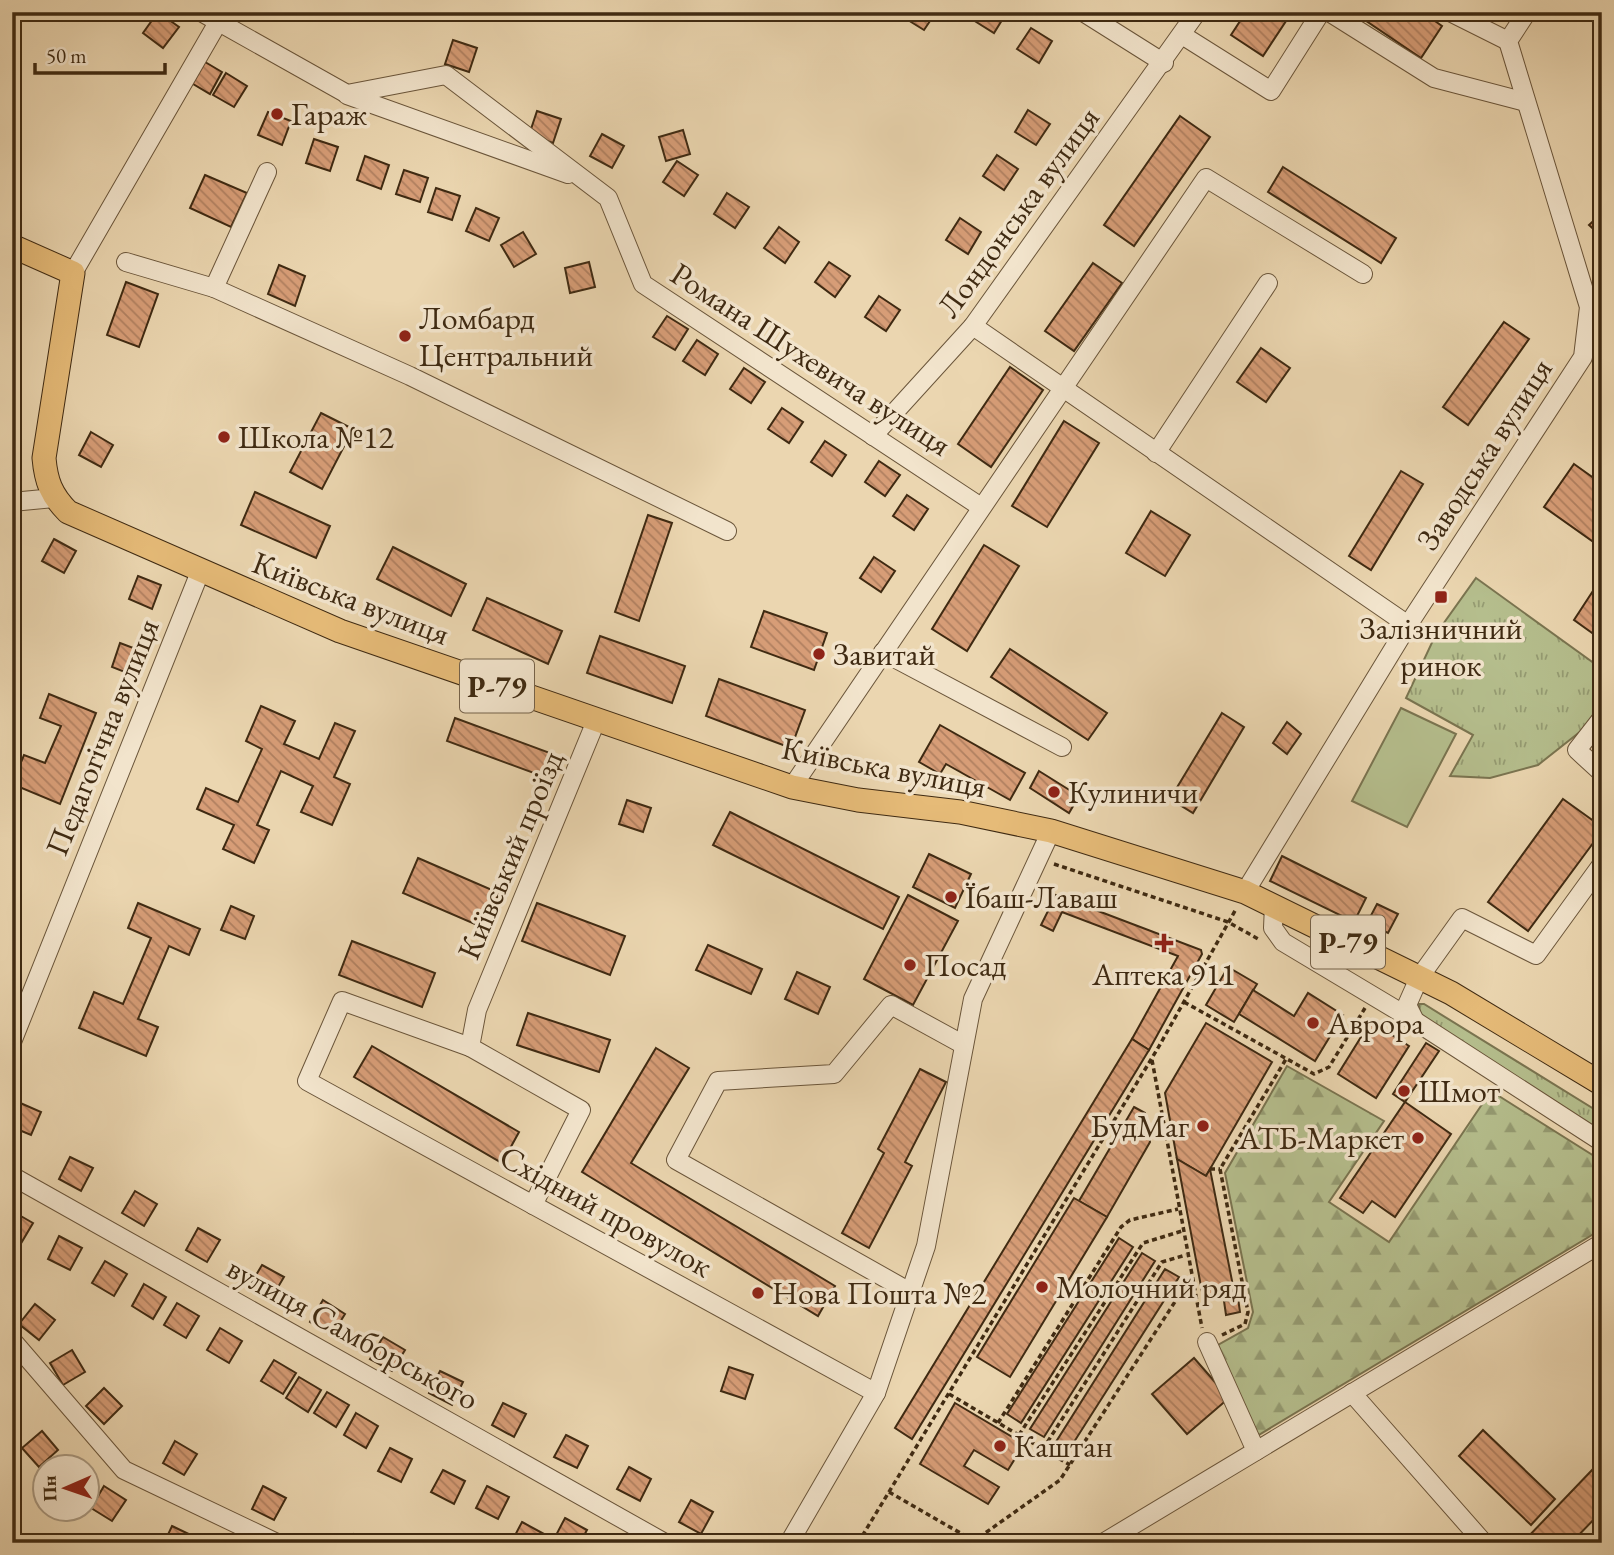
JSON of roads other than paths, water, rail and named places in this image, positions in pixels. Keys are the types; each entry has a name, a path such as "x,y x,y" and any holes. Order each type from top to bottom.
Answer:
{"main road":[{"path":"12,246 73,273 44,458 46,480 54,498"},
{"name":"Київська вулиця","path":"54,498 68,512 340,631 792,787 858,800 960,812 1051,831 1245,892"},
{"name":"Р-79","path":"1245,892 1451,993 1602,1084"}],"street":[{"path":"201,12 221,17 347,94 584,180"},
{"path":"1083,12 1164,63"},
{"name":"Лондонська вулиця","path":"873,436 973,326 1164,63 1197,12"},
{"path":"1182,35 1271,91 1321,12"},
{"path":"1329,12 1434,78 1527,102"},
{"path":"1450,12 1508,41 1527,12"},
{"path":"73,273 221,17"},
{"name":"Заводська вулиця","path":"1245,892 1408,625 1583,357 1595,311 1508,41"},
{"name":"Романа Шухевича вулиця","path":"347,94 446,75 608,198 643,284 981,507"},
{"path":"214,288 267,172"},
{"path":"792,787 1206,178 1363,274"},
{"path":"126,262 214,288 410,376 727,531"},
{"path":"1156,453 1268,283"},
{"path":"973,326 1408,625"},
{"path":"12,502 54,498"},
{"name":"Педагогічна вулиця","path":"12,1042 200,572"},
{"path":"883,652 1062,747"},
{"path":"1602,718 1577,750 1602,772"},
{"name":"Київський проїзд","path":"470,1047 477,1010 596,721"},
{"path":"789,1543 876,1393 926,1246 973,999 1051,831"},
{"path":"1415,1021 1407,1005 1419,978 1462,918 1536,955 1602,864"},
{"path":"1273,905 1273,928 1283,942 1415,1021 1602,1142"},
{"name":"Східний провулок","path":"470,1047 342,1001 307,1081 876,1393"},
{"path":"910,1292 676,1160 718,1081 834,1074 891,1004 964,1045"},
{"path":"470,1047 581,1110 533,1205"},
{"name":"вулиця Самборського","path":"12,1176 665,1543"},
{"path":"1103,1543 1602,1243"},
{"path":"12,1340 124,1470 278,1543"},
{"path":"1207,1342 1256,1451"},
{"path":"1353,1393 1484,1543"}],"place":[{"name":"Гараж","path":"277,114"},
{"name":"Ломбард Центральний","path":"405,336"},
{"name":"Школа №12","path":"224,437"},
{"name":"Залізничний ринок","path":"1441,597"},
{"name":"Завитай","path":"819,654"},
{"name":"Кулиничи","path":"1054,792"},
{"name":"Їбаш-Лаваш","path":"951,897"},
{"name":"Аптека 911","path":"1164,943"},
{"name":"Посад","path":"910,965"},
{"name":"Аврора","path":"1313,1023"},
{"name":"Шмот","path":"1404,1091"},
{"name":"БудМаг","path":"1203,1126"},
{"name":"АТБ-Маркет","path":"1418,1138"},
{"name":"Молочний ряд","path":"1042,1287"},
{"name":"Нова Пошта №2","path":"758,1293"},
{"name":"Каштан","path":"1000,1446"}]}
